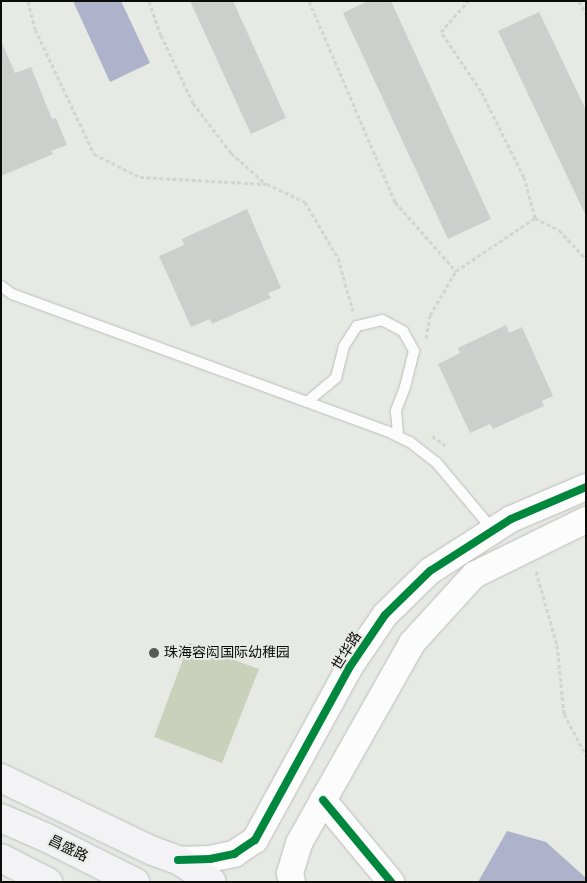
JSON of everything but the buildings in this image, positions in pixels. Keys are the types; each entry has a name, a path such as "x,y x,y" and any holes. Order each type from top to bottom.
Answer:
{"main road":[{"path":"1,778 153,851 178,860 212,882"},
{"name":"昌盛路","path":"1,818 46,837 135,882"},
{"path":"1,858 48,882"}],"street":[{"name":"世华路","path":"178,860 210,859 234,854 256,840 350,668 385,615 430,571 511,519 586,487"},
{"path":"292,882 290,873 299,843 412,643 474,575 586,520"},
{"path":"323,800 391,882"}],"lane":[{"path":"1,286 12,294 398,436 410,442 436,462 494,530"},
{"path":"307,402 336,378 344,346 357,326 382,320 403,331 414,351 405,387 396,411 398,436"}],"path":[{"path":"28,1 36,29 94,154 140,177 267,184"},
{"path":"149,1 161,35 193,103 231,153 267,184 305,202 338,258 357,326"},
{"path":"309,1 395,202 456,271"},
{"path":"468,1 442,32 481,91 524,177 535,218 559,230 586,258"},
{"path":"579,1 586,14"},
{"path":"425,344 430,315 456,271 535,218"},
{"path":"426,432 440,440 451,452"},
{"path":"530,546 557,645 564,714 586,755"}],"green space":[{"path":"189,643 259,669 222,763 154,737"}],"water":[{"path":"73,1 121,1 150,63 110,82"},
{"path":"507,831 546,842 586,878 586,882 478,882"}],"cycle path":[{"path":"178,860 210,859 234,854 255,840 349,668 385,615 430,571 511,519 586,487"},
{"path":"323,800 391,882"}],"place":[{"name":"珠海容闳国际幼稚园","path":"154,653"}]}
